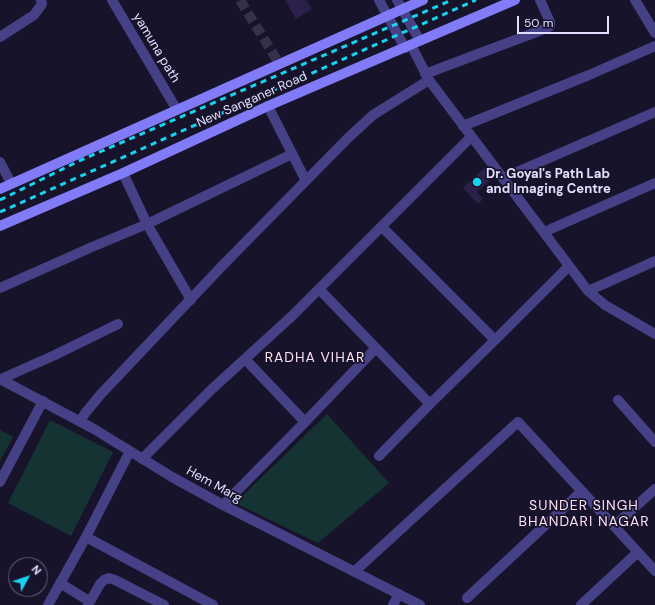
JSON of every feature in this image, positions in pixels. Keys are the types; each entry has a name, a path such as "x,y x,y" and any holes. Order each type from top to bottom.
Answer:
{"main road":[{"name":"New Sanganer Road","path":"0,189 280,65 388,15 400,4 422,0"},
{"name":"New Sanganer Road","path":"0,226 268,106 515,0"}],"street":[{"path":"0,38 34,15 42,4 41,0"},
{"name":"yamuna path","path":"112,0 177,110"},
{"path":"379,0 388,15 412,45"},
{"path":"80,421 101,394 222,266 373,115 427,77 550,26 550,22 540,0"},
{"path":"635,0 655,33"},
{"path":"400,4 412,45 427,77 588,291 605,305 655,334"},
{"path":"463,126 589,75 655,46"},
{"path":"268,106 306,181"},
{"path":"503,178 655,112"},
{"path":"142,459 212,389 319,289 471,137"},
{"path":"0,288 147,224 292,154"},
{"path":"0,162 11,183"},
{"path":"123,172 147,224 191,300"},
{"path":"544,232 655,183"},
{"path":"382,227 495,340"},
{"path":"588,291 655,261"},
{"path":"379,456 569,266"},
{"path":"319,289 430,404"},
{"path":"0,379 55,355 118,324"},
{"path":"223,505 376,348"},
{"path":"245,359 305,422"},
{"name":"Hem Marg","path":"0,379 80,421 142,459 223,505 420,605"},
{"path":"618,400 655,442"},
{"path":"0,482 43,401"},
{"path":"354,572 518,422 655,571"},
{"path":"48,605 86,537 130,451"},
{"path":"614,526 655,489"},
{"path":"467,598 581,492"},
{"path":"86,537 213,605"},
{"path":"582,605 637,552"},
{"path":"60,583 89,603 100,584 109,578 164,605"},
{"path":"393,605 399,594"}],"green space":[{"path":"327,414 389,483 318,543 235,503"},
{"path":"50,420 113,452 71,536 8,503"},
{"path":"0,430 13,437 0,461"}],"building":[{"path":"285,0 306,0 312,9 296,19"},
{"path":"484,168 493,177 477,192 483,199 478,204 463,188"}],"tunnel":[{"path":"240,0 280,65"}],"railway":[{"path":"0,200 81,160 452,0"},
{"path":"0,212 476,0"}],"place":[{"name":"Dr. Goyal's Path Lab and Imaging Centre","path":"477,182"}],"district":[{"name":"RADHA VIHAR","path":"315,358"},
{"name":"SUNDER SINGH BHANDARI NAGAR","path":"584,514"}]}
